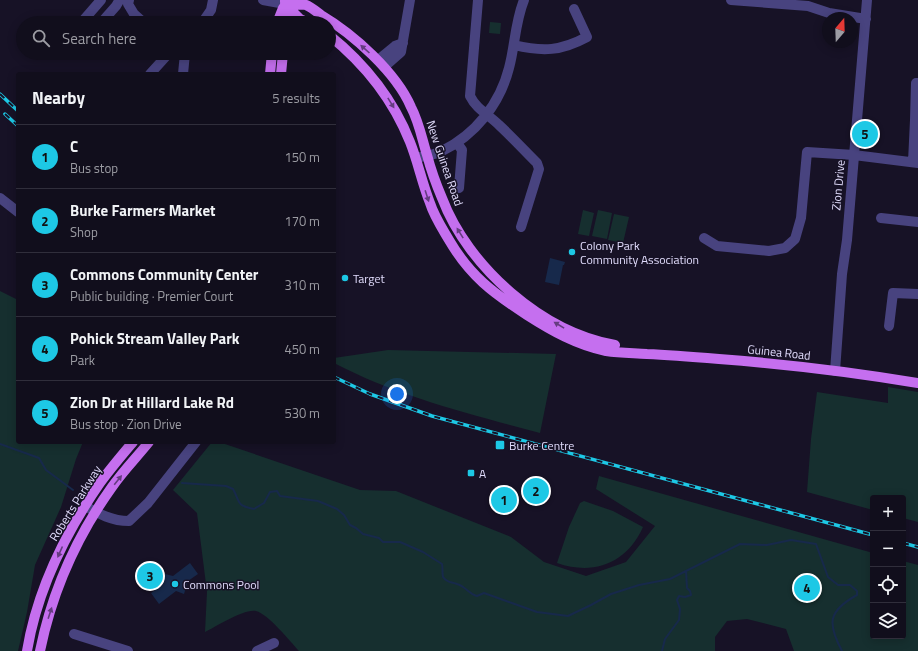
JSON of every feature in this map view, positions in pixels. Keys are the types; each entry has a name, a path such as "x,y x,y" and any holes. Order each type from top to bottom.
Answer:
{"main road":[{"path":"280,16 285,2"},
{"path":"285,2 286,16"},
{"path":"285,2 297,16"},
{"name":"New Guinea Road","path":"285,2 306,5 323,16"},
{"name":"New Guinea Road","path":"336,25 381,64 395,81 411,106 423,138 427,156 442,200 453,222 470,249 490,274 527,305 593,344"},
{"name":"New Guinea Road","path":"336,41 352,54 368,71 382,89 396,112 410,141 430,205 459,256 480,281 507,302 541,324 569,339 593,344 625,347 636,353"},
{"path":"270,72 271,60"},
{"path":"281,72 282,60"},
{"name":"Guinea Road","path":"636,353 718,358 835,371 918,383"},
{"name":"Roberts Parkway","path":"27,651 37,612 63,544 85,506 106,475 131,444"},
{"name":"Roberts Parkway","path":"40,651 49,616 70,559 96,512 113,486 147,444"}],"street":[{"path":"87,16 101,0"},
{"path":"206,16 213,0"},
{"name":"New Guinea Road","path":"263,0 285,2"},
{"path":"381,64 401,52 410,0"},
{"path":"478,0 470,96 480,111 487,115 537,163 539,169 521,226"},
{"path":"416,158 441,152 469,134 487,115 505,82 514,45 516,27 524,0"},
{"path":"731,0 774,2 808,6 829,13 866,19"},
{"name":"Zion Drive","path":"835,371 842,274 847,240 867,0"},
{"path":"107,16 123,1 136,16"},
{"path":"514,45 532,49 547,49 574,44 588,37 574,9"},
{"path":"152,72 163,60"},
{"path":"183,60 183,72"},
{"path":"704,238 717,246 769,251 785,248 795,239 801,218 807,152 854,155 916,162 916,83 918,83"},
{"path":"457,142 462,150 460,188"},
{"path":"0,198 16,210"},
{"path":"881,218 918,222"},
{"path":"889,326 892,293 918,294"},
{"path":"85,506 118,521 129,521 148,503 194,444"},
{"path":"74,634 128,651"},
{"path":"257,651 274,643"}],"green space":[{"path":"490,22 501,23 500,34 489,33"},
{"path":"583,210 594,213 589,236 578,234"},
{"path":"598,210 612,213 607,239 592,236"},
{"path":"614,214 629,217 623,243 608,240"},
{"path":"0,291 16,299 16,444 82,444 61,507 35,565 27,612 18,651 0,651"},
{"path":"388,350 556,354 540,433 435,404 384,386 336,364 336,358"},
{"path":"888,387 918,392 918,522 906,519 906,495 870,495 870,509 807,492 811,439 817,392 888,403"},
{"path":"210,444 225,444 360,490 396,491 511,537 544,562 586,576 626,562 655,526 596,489 599,476 870,552 870,639 906,639 906,562 918,565 918,651 794,651 786,629 747,619 727,621 715,637 715,651 299,651 273,622 256,611 245,612 205,632 207,592 197,513 173,490"},
{"path":"584,501 613,511 643,527 628,550 619,558 608,563 596,567 584,568 571,567 557,563 569,527 580,503"}],"water":[{"path":"550,258 565,262 559,285 545,282"},
{"name":"Commons Pool","path":"190,563 198,574 188,581 184,594 176,591 159,604 151,593 161,586 165,574 173,576"}],"waterway":[{"path":"0,444 39,458 46,470 73,490"},
{"path":"182,483 226,486 233,489 238,501 242,505 254,509 264,503 270,492 277,491 280,496 318,501 337,509 344,515 350,525 363,534 379,538 383,542 400,542 423,552 442,564 443,577 446,580 460,585 474,595 477,596 484,593 537,612 568,616 611,594 639,585 670,579 740,544 767,545 791,540 816,544 828,577 838,585 850,585 857,591 857,595 840,607 833,618 834,633 842,651"},
{"path":"662,651 665,639 679,620 680,609 677,600 679,596 685,597 691,595 687,588 686,571"}],"railway":[{"path":"0,94 16,109"},
{"path":"5,114 16,124"},
{"path":"336,378 370,394 432,416 870,534"},
{"path":"906,544 918,547"}],"place":[{"name":"Zion Dr at Hillard Lake Rd","path":"865,134"},
{"name":"Colony Park Community Association","path":"572,252"},
{"name":"Target","path":"345,278"},
{"name":"Burke Centre","path":"500,445"},
{"name":"A","path":"471,473"},
{"name":"Burke Farmers Market","path":"536,491"},
{"name":"C","path":"504,500"},
{"name":"Commons Community Center","path":"150,576"},
{"name":"Commons Pool","path":"175,584"},
{"name":"Pohick Stream Valley Park","path":"807,588"}]}
